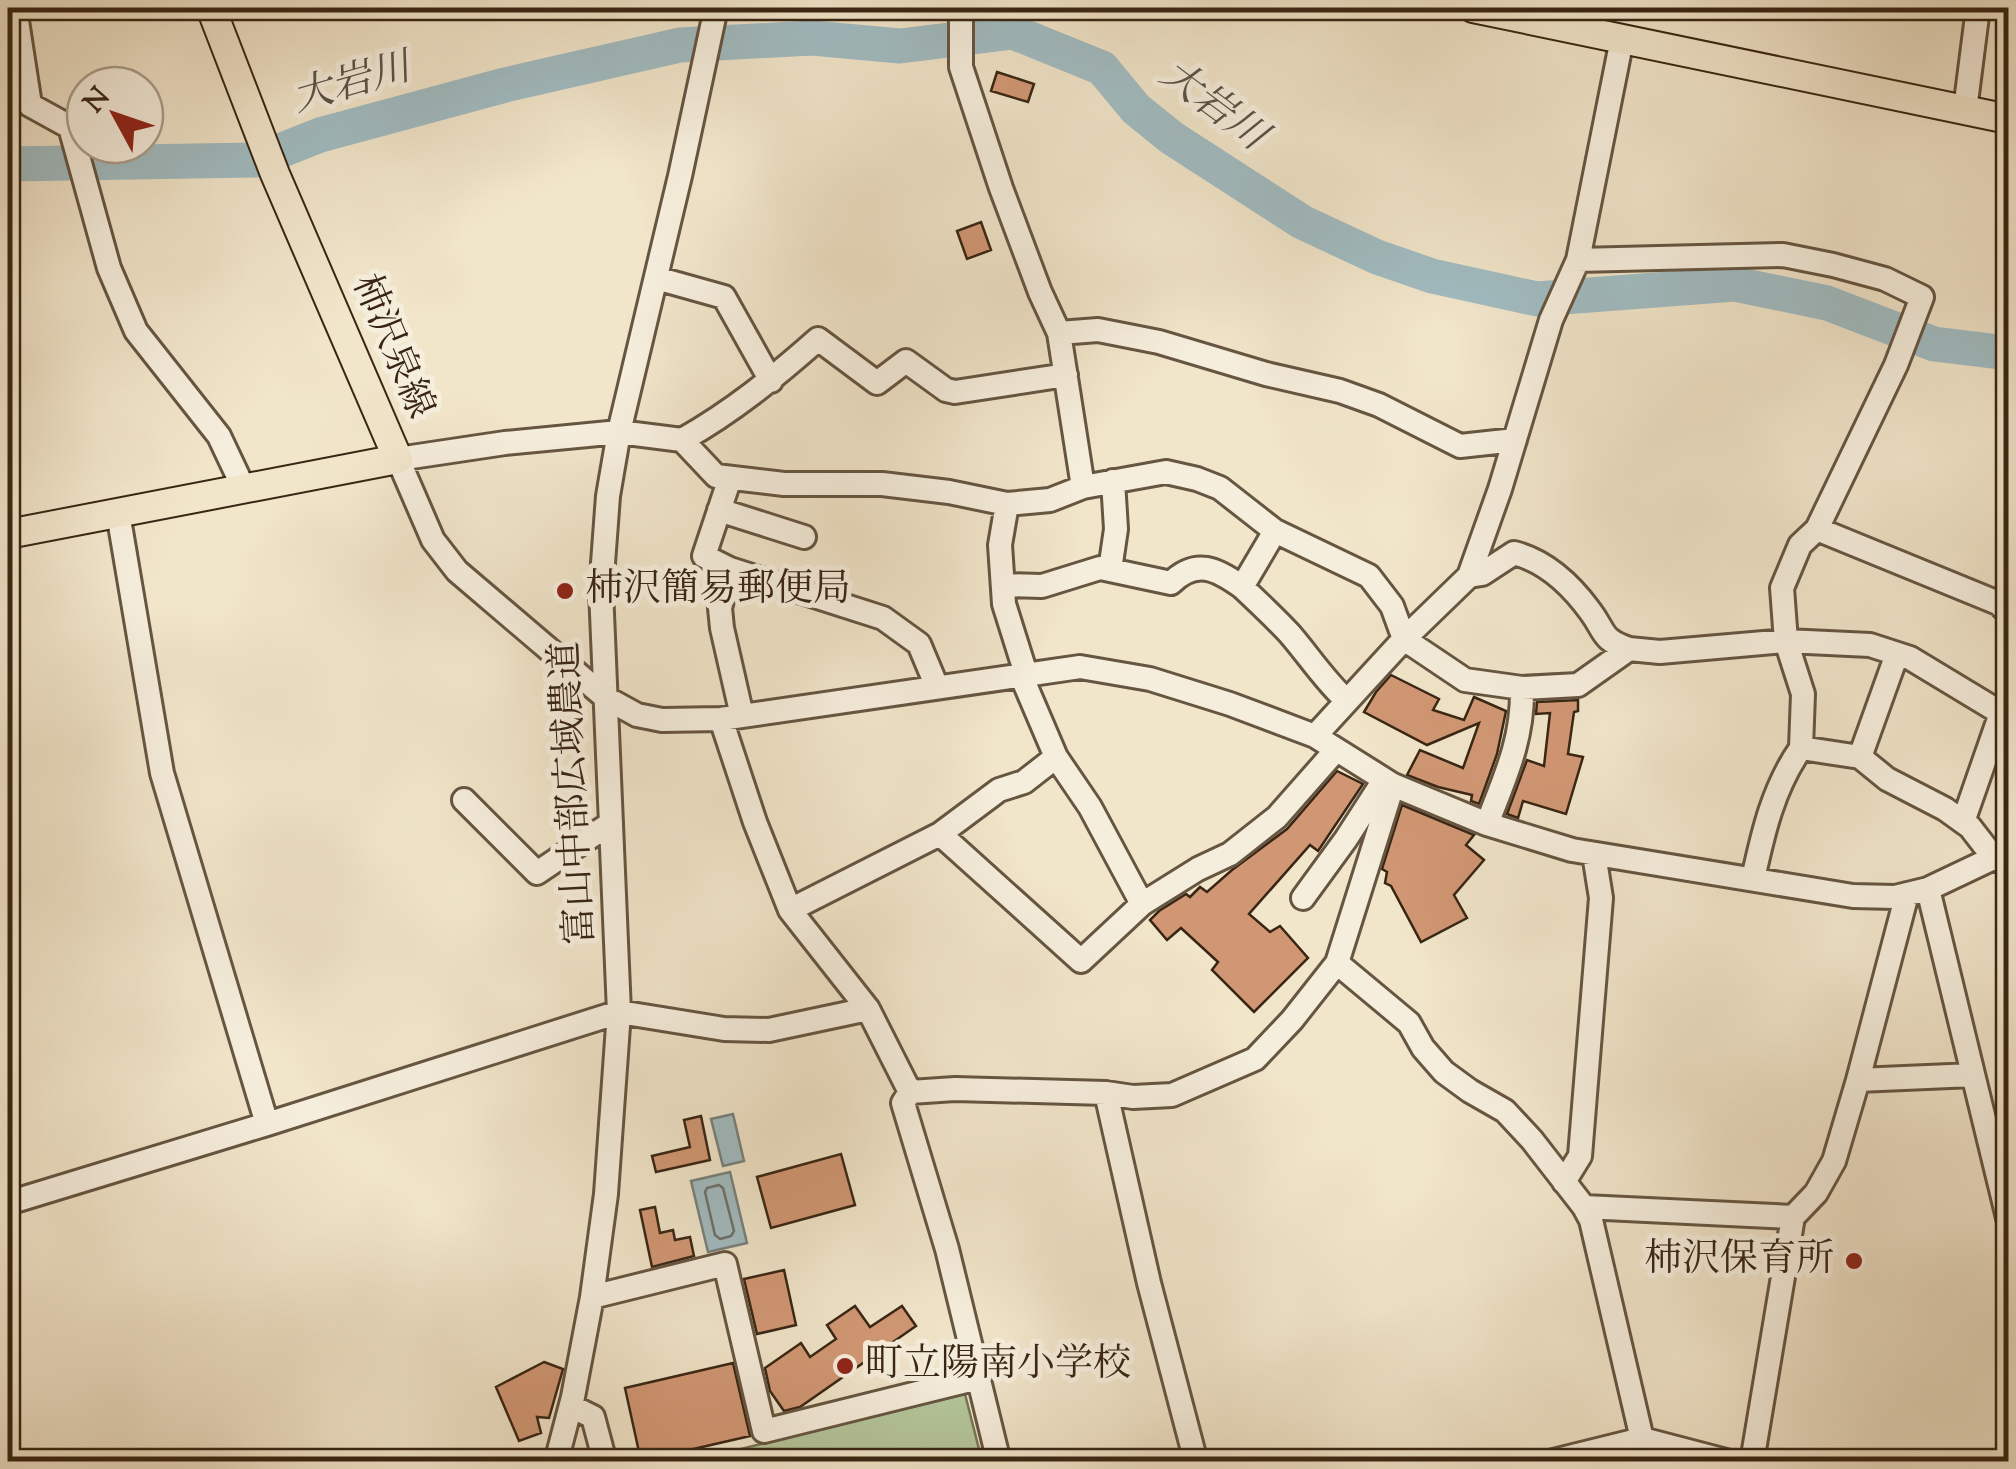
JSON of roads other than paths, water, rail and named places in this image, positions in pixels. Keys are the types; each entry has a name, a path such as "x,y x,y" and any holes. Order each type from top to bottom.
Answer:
{"main road":[{"name":"柿沢泉線","path":"8,534 398,459 275,174 211,8"},
{"path":"1473,8 2008,119"}],"street":[{"path":"15,8 30,106 70,127 109,268 136,331 218,436 244,489"},
{"name":"富山中部広域農道","path":"556,1462 592,1297 606,1194 619,1012 601,590 608,496 619,432 716,8"},
{"path":"961,8 961,67 1008,206 1059,333 1083,487"},
{"path":"1964,110 1978,8"},
{"path":"1315,736 1404,639 1469,576 1551,320 1578,260 1622,39"},
{"path":"1578,260 1782,255 1885,279 1922,296 1896,365 1818,529 1800,546 1782,588 1786,640 1803,694 1800,748 1786,770 1765,824 1753,879"},
{"path":"656,278 724,297 771,381"},
{"path":"1059,333 1098,330 1159,342 1340,391 1379,405 1460,446 1515,440"},
{"path":"1066,375 954,392 906,361 877,382 818,339 771,381 682,440 619,432 398,459 433,540 457,571 606,698 637,715 662,720 731,718 1080,667 1150,679 1230,704 1315,736 1389,783 1487,824 1572,850 1853,896 1895,897 1918,892 2004,858 1946,809 1887,779 1860,757 1800,748"},
{"path":"682,440 716,476 784,484 882,484 1007,504 1050,500 1083,487 1166,472 1220,488 1274,531 1369,576 1392,606 1404,639 1465,680 1522,688 1578,684 1629,648"},
{"path":"730,478 704,556 730,569 883,618 920,644 936,687"},
{"path":"1110,570 1116,529 1113,481"},
{"path":"1007,504 1000,544 1004,604 1024,674 1056,757 1090,807 1142,904"},
{"path":"719,510 804,537"},
{"path":"118,513 162,772 267,1124"},
{"path":"1818,529 2003,607 2008,580"},
{"path":"1242,586 1274,531"},
{"path":"1469,576 1482,574 1514,553 1525,556 1546,567 1578,596 1614,644 1629,648 1660,652 1786,640 1870,646 1910,658 2005,713 1963,822"},
{"path":"1003,584 1042,586 1100,568 1171,582 1182,572 1206,568 1242,586 1286,630 1326,682 1348,701"},
{"path":"730,569 720,608 731,718 755,822 790,910 868,1009 910,1092"},
{"path":"1860,757 1897,654"},
{"path":"1487,824 1516,748 1523,717 1522,688"},
{"path":"940,834 1081,962 1142,904 1230,854 1276,818 1336,750"},
{"path":"790,910 940,834 999,790 1024,782 1056,757"},
{"path":"1303,898 1389,783"},
{"path":"910,1092 955,1089 1133,1097 1172,1095 1255,1059 1337,963 1389,783"},
{"path":"464,800 537,873 611,823"},
{"path":"1564,1182 1580,1156 1601,898 1594,854"},
{"path":"1918,892 1974,1075 2008,1218"},
{"path":"1752,1462 1793,1216 1816,1193 1834,1161 1918,892"},
{"path":"1337,963 1409,1023 1423,1048 1444,1072 1505,1110 1584,1207 1592,1220 1642,1438"},
{"path":"8,1203 619,1012 724,1030 769,1030 868,1009"},
{"path":"1858,1080 1974,1075"},
{"path":"910,1092 903,1103 947,1249 999,1462"},
{"path":"1106,1093 1149,1284 1196,1462"},
{"path":"1584,1207 1793,1216"},
{"path":"592,1297 725,1264 764,1431 978,1378"},
{"path":"571,1406 593,1417 605,1462"},
{"path":"1549,1462 1642,1438 1698,1457 1730,1462"}],"water":[{"path":"733,1114 744,1161 723,1166 711,1119"},
{"path":"730,1172 747,1243 708,1252 691,1181"}],"waterway":[{"path":"1013,32 1036,8"},
{"name":"大岩川","path":"8,164 257,160 320,135 505,85 680,45 812,38 900,46 1013,32 1102,68 1136,109 1172,138 1302,222 1377,257 1432,276 1537,299 1735,284 1827,303 1934,344 2008,353"}],"place":[{"name":"柿沢簡易郵便局","path":"565,591"},
{"name":"柿沢保育所","path":"1854,1261"},
{"name":"町立陽南小学校","path":"845,1366"}]}
